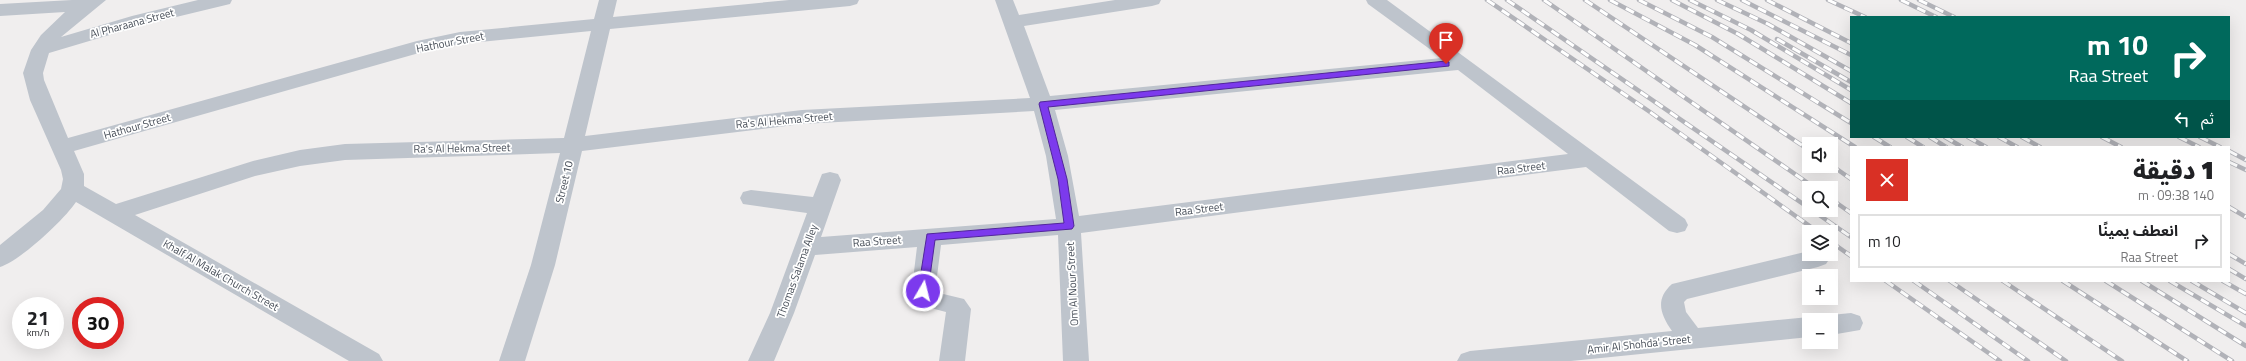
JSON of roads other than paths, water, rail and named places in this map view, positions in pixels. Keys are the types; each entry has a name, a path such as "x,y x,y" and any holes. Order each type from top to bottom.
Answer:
{"street":[{"name":"Al Pharaana Street","path":"40,49 139,20 224,0"},
{"name":"Street 10","path":"512,361 543,265 608,0"},
{"name":"Hathour Street","path":"61,147 416,47 460,38 502,32 850,0"},
{"name":"Om Al Nour Street","path":"1004,0 1043,104 1062,179 1069,226 1076,361"},
{"path":"1012,22 1152,0"},
{"path":"1375,0 1462,62 1677,225"},
{"path":"0,258 62,205 72,189 74,174 39,95 33,73 40,49 60,26 93,2"},
{"path":"0,10 93,2"},
{"name":"Ra's Al Hekma Street","path":"114,212 253,169 315,156 375,150 572,145 802,116 1043,104 1462,62"},
{"name":"Raa Street","path":"806,247 1069,226 1591,159"},
{"name":"Thomas Salama Alley","path":"761,361 782,313 830,180"},
{"name":"Khalf Al Malak Church Street","path":"72,189 370,361"},
{"path":"751,198 821,206"},
{"path":"930,237 923,296 927,300 950,303 959,309 952,361"},
{"path":"1692,339 1671,308 1670,301 1674,295 1680,291 1805,261"},
{"name":"Amir Al Shohda' Street","path":"1470,361 1802,328"}],"railway":[{"path":"1487,0 1650,112 1808,225"},
{"path":"1507,0 1802,203"},
{"path":"1544,0 1805,181"},
{"path":"1585,0 1802,145"},
{"path":"1610,0 1695,45 1853,146"},
{"path":"1639,0 1712,37 1850,122"},
{"path":"1672,0 1738,34 1850,102"},
{"path":"1690,0 1751,30 1850,89"},
{"path":"1717,0 1768,24 1850,70"},
{"path":"1742,0 1850,54"},
{"path":"1767,0 1850,42"},
{"path":"1828,0 1863,16"},
{"path":"1901,0 1934,16"},
{"path":"1919,0 1952,16"},
{"path":"1777,39 1850,81"},
{"path":"1876,138 1888,146"},
{"path":"1909,138 1921,146"},
{"path":"1932,138 1944,146"},
{"path":"1947,138 1960,146"},
{"path":"1970,138 1984,146"},
{"path":"2001,138 2015,146"},
{"path":"2024,138 2038,146"},
{"path":"2104,138 2119,146"},
{"path":"2181,138 2197,146"},
{"path":"2202,138 2218,146"},
{"path":"2230,152 2246,160"},
{"path":"2230,162 2246,170"},
{"path":"1838,170 1850,178"},
{"path":"1838,204 1850,212"},
{"path":"2230,208 2246,217"},
{"path":"1822,217 1850,236"},
{"path":"1838,247 1850,255"},
{"path":"2230,255 2246,264"},
{"path":"2230,270 2246,279"},
{"path":"1887,282 2000,361"},
{"path":"1915,282 2028,361"},
{"path":"1951,282 2066,361"},
{"path":"2004,282 2122,361"},
{"path":"2065,282 2187,361"},
{"path":"2108,282 2232,361"},
{"path":"2144,282 2246,346"},
{"path":"2172,282 2246,326"},
{"path":"2194,282 2246,313"},
{"path":"2225,282 2246,294"}]}
